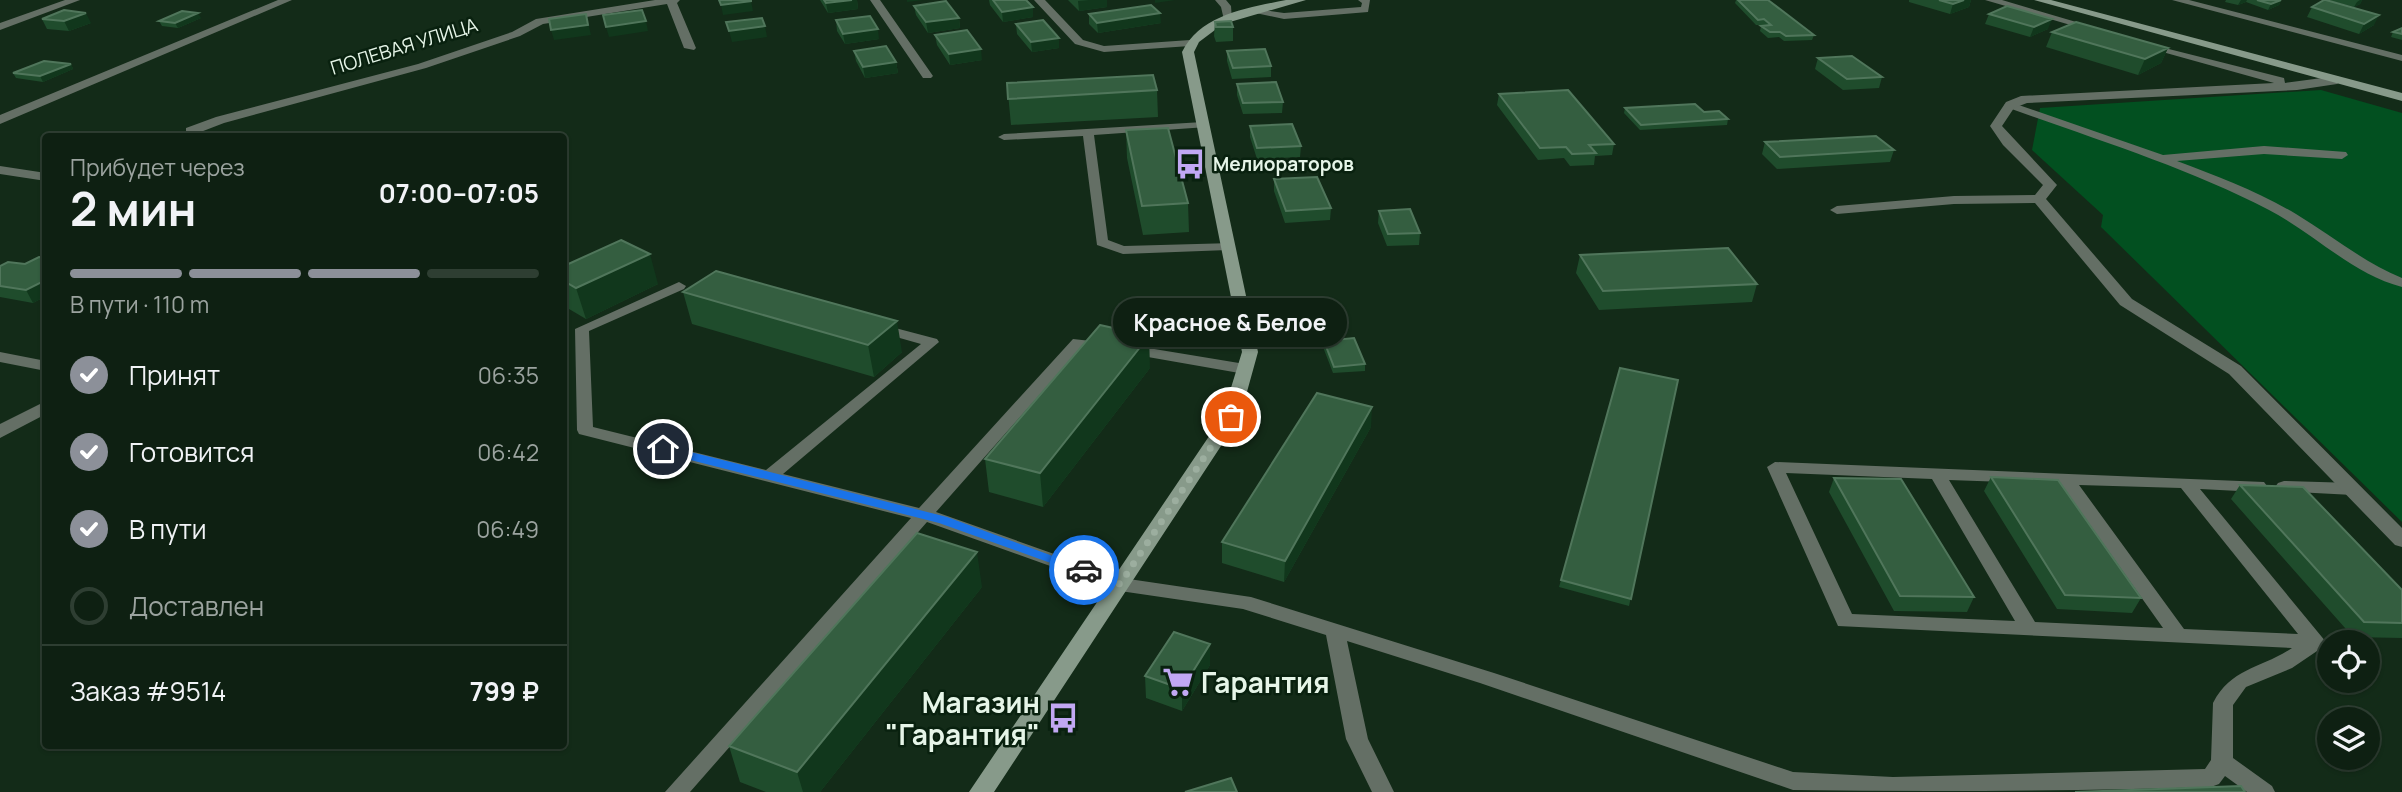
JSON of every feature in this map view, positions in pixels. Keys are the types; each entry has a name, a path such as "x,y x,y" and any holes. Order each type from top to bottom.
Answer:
{"street":[{"path":"0,27 75,0"},
{"path":"0,120 287,0"},
{"path":"673,0 690,48"},
{"name":"ПОЛЕВАЯ УЛИЦА","path":"191,133 220,120 422,66 516,34 540,21 673,0"},
{"path":"875,0 927,76"},
{"path":"1039,0 1079,43 1104,49 1190,43 1228,18 1301,0"},
{"path":"1220,0 1226,6 1228,18"},
{"path":"1990,0 2110,34"},
{"path":"2039,0 2402,97"},
{"path":"2177,0 2402,58"},
{"path":"2137,41 2297,86"},
{"path":"981,792 1231,417 1250,352 1188,52 1190,43"},
{"path":"2039,200 2050,185 2045,176 2039,167 2003,139 1996,126 2010,105 2038,99 2297,86 2337,80"},
{"path":"0,170 42,176"},
{"path":"1838,210 1954,200 2039,200 2126,302 2235,370 2402,540"},
{"path":"0,357 42,365"},
{"path":"0,432 42,408"}],"lane":[{"path":"1251,11 1284,16 1364,10 1367,2 1363,0"},
{"path":"2010,105 2203,173 2312,228 2374,273 2402,283"},
{"path":"1004,136 1203,125"},
{"path":"1088,131 1102,242 1123,250 1228,246"},
{"path":"2160,159 2264,150 2342,155"},
{"path":"679,286 582,329 585,430 925,515 1120,584 1244,602 1793,781 1893,786 2211,778 2222,762 2223,703 2239,682 2285,663 2316,642"},
{"path":"770,476 932,342 867,324"},
{"path":"676,792 1079,342 1245,369"},
{"path":"2316,642 1845,621 1775,467 2353,489"},
{"path":"1937,474 2030,630"},
{"path":"2066,479 2179,636"},
{"path":"2186,483 2316,642"},
{"path":"1335,631 1357,739 1383,792"},
{"path":"2222,762 2264,792"}],"green space":[{"path":"2321,90 2402,113 2402,522 2101,227 2103,215 2032,150 2040,108"}],"building":[{"path":"719,0 751,0 751,1 721,5"},
{"path":"824,0 852,0 826,3"},
{"path":"993,0 1026,0 1033,7 1002,12"},
{"path":"1738,0 1768,0 1814,35 1786,36 1780,32 1770,32 1761,26 1771,25 1764,19 1758,20"},
{"path":"1939,0 1964,0 1953,4"},
{"path":"2257,0 2281,0 2271,4"},
{"path":"2324,0 2379,15 2364,24 2312,7"},
{"path":"946,1 959,18 926,22 914,6"},
{"path":"1151,5 1160,13 1097,23 1089,14"},
{"path":"2007,6 2052,19 2034,27 1989,14"},
{"path":"64,10 86,13 64,21 42,19"},
{"path":"642,10 646,21 606,27 603,15"},
{"path":"182,11 198,13 175,23 159,21"},
{"path":"586,14 588,25 551,30 549,19"},
{"path":"870,16 878,29 843,34 836,20"},
{"path":"762,18 765,26 729,31 726,22"},
{"path":"1043,20 1059,38 1031,42 1016,24"},
{"path":"1231,21 1233,27 1216,27 1215,22"},
{"path":"2076,22 2168,48 2145,59 2052,32"},
{"path":"967,30 981,49 949,54 935,35"},
{"path":"886,46 896,62 863,67 854,51"},
{"path":"1265,49 1271,66 1233,68 1227,51"},
{"path":"1852,56 1882,77 1847,79 1818,58"},
{"path":"44,61 71,64 40,76 13,73"},
{"path":"1153,75 1157,90 1008,99 1007,83"},
{"path":"1276,82 1283,102 1243,103 1237,84"},
{"path":"1568,90 1614,144 1589,145 1596,153 1572,154 1566,147 1540,148 1499,94"},
{"path":"1695,104 1704,112 1719,111 1728,119 1641,125 1625,108"},
{"path":"1292,124 1301,146 1257,148 1250,126"},
{"path":"1168,128 1188,203 1142,206 1126,130"},
{"path":"1876,136 1894,150 1780,157 1765,142"},
{"path":"1317,177 1331,208 1286,211 1274,179"},
{"path":"1410,209 1420,233 1388,234 1379,211"},
{"path":"621,240 650,254 576,288 567,283 567,265"},
{"path":"1728,248 1757,284 1603,291 1580,255"},
{"path":"42,257 42,282 26,290 0,286 0,266 8,262 25,264"},
{"path":"716,271 897,321 868,345 683,292"},
{"path":"1100,325 1149,336 1040,473 985,459"},
{"path":"1354,338 1365,364 1334,367 1324,341"},
{"path":"1620,368 1678,380 1631,599 1561,580"},
{"path":"1317,393 1372,407 1285,561 1222,542"},
{"path":"1991,477 2058,480 2141,598 2065,595"},
{"path":"1834,478 1901,479 1974,597 1900,596"},
{"path":"2240,485 2303,487 2402,590 2402,623 2364,622"},
{"path":"917,533 977,552 797,772 729,746"},
{"path":"1174,632 1210,644 1182,689 1145,676"},
{"path":"1231,778 1237,792 1185,792"},
{"path":"2241,786 2245,792 2075,792"}],"way so far":[{"path":"1084,570 1120,584 1231,417"}],"place":[{"name":"Мелиораторов","path":"1190,164"},
{"name":"Красное & Белое","path":"1231,417"},
{"name":"Гарантия","path":"1178,682"},
{"name":"Магазин \"Гарантия\"","path":"1063,718"}],"route":[{"path":"663,449 943,520 1084,570"}]}
